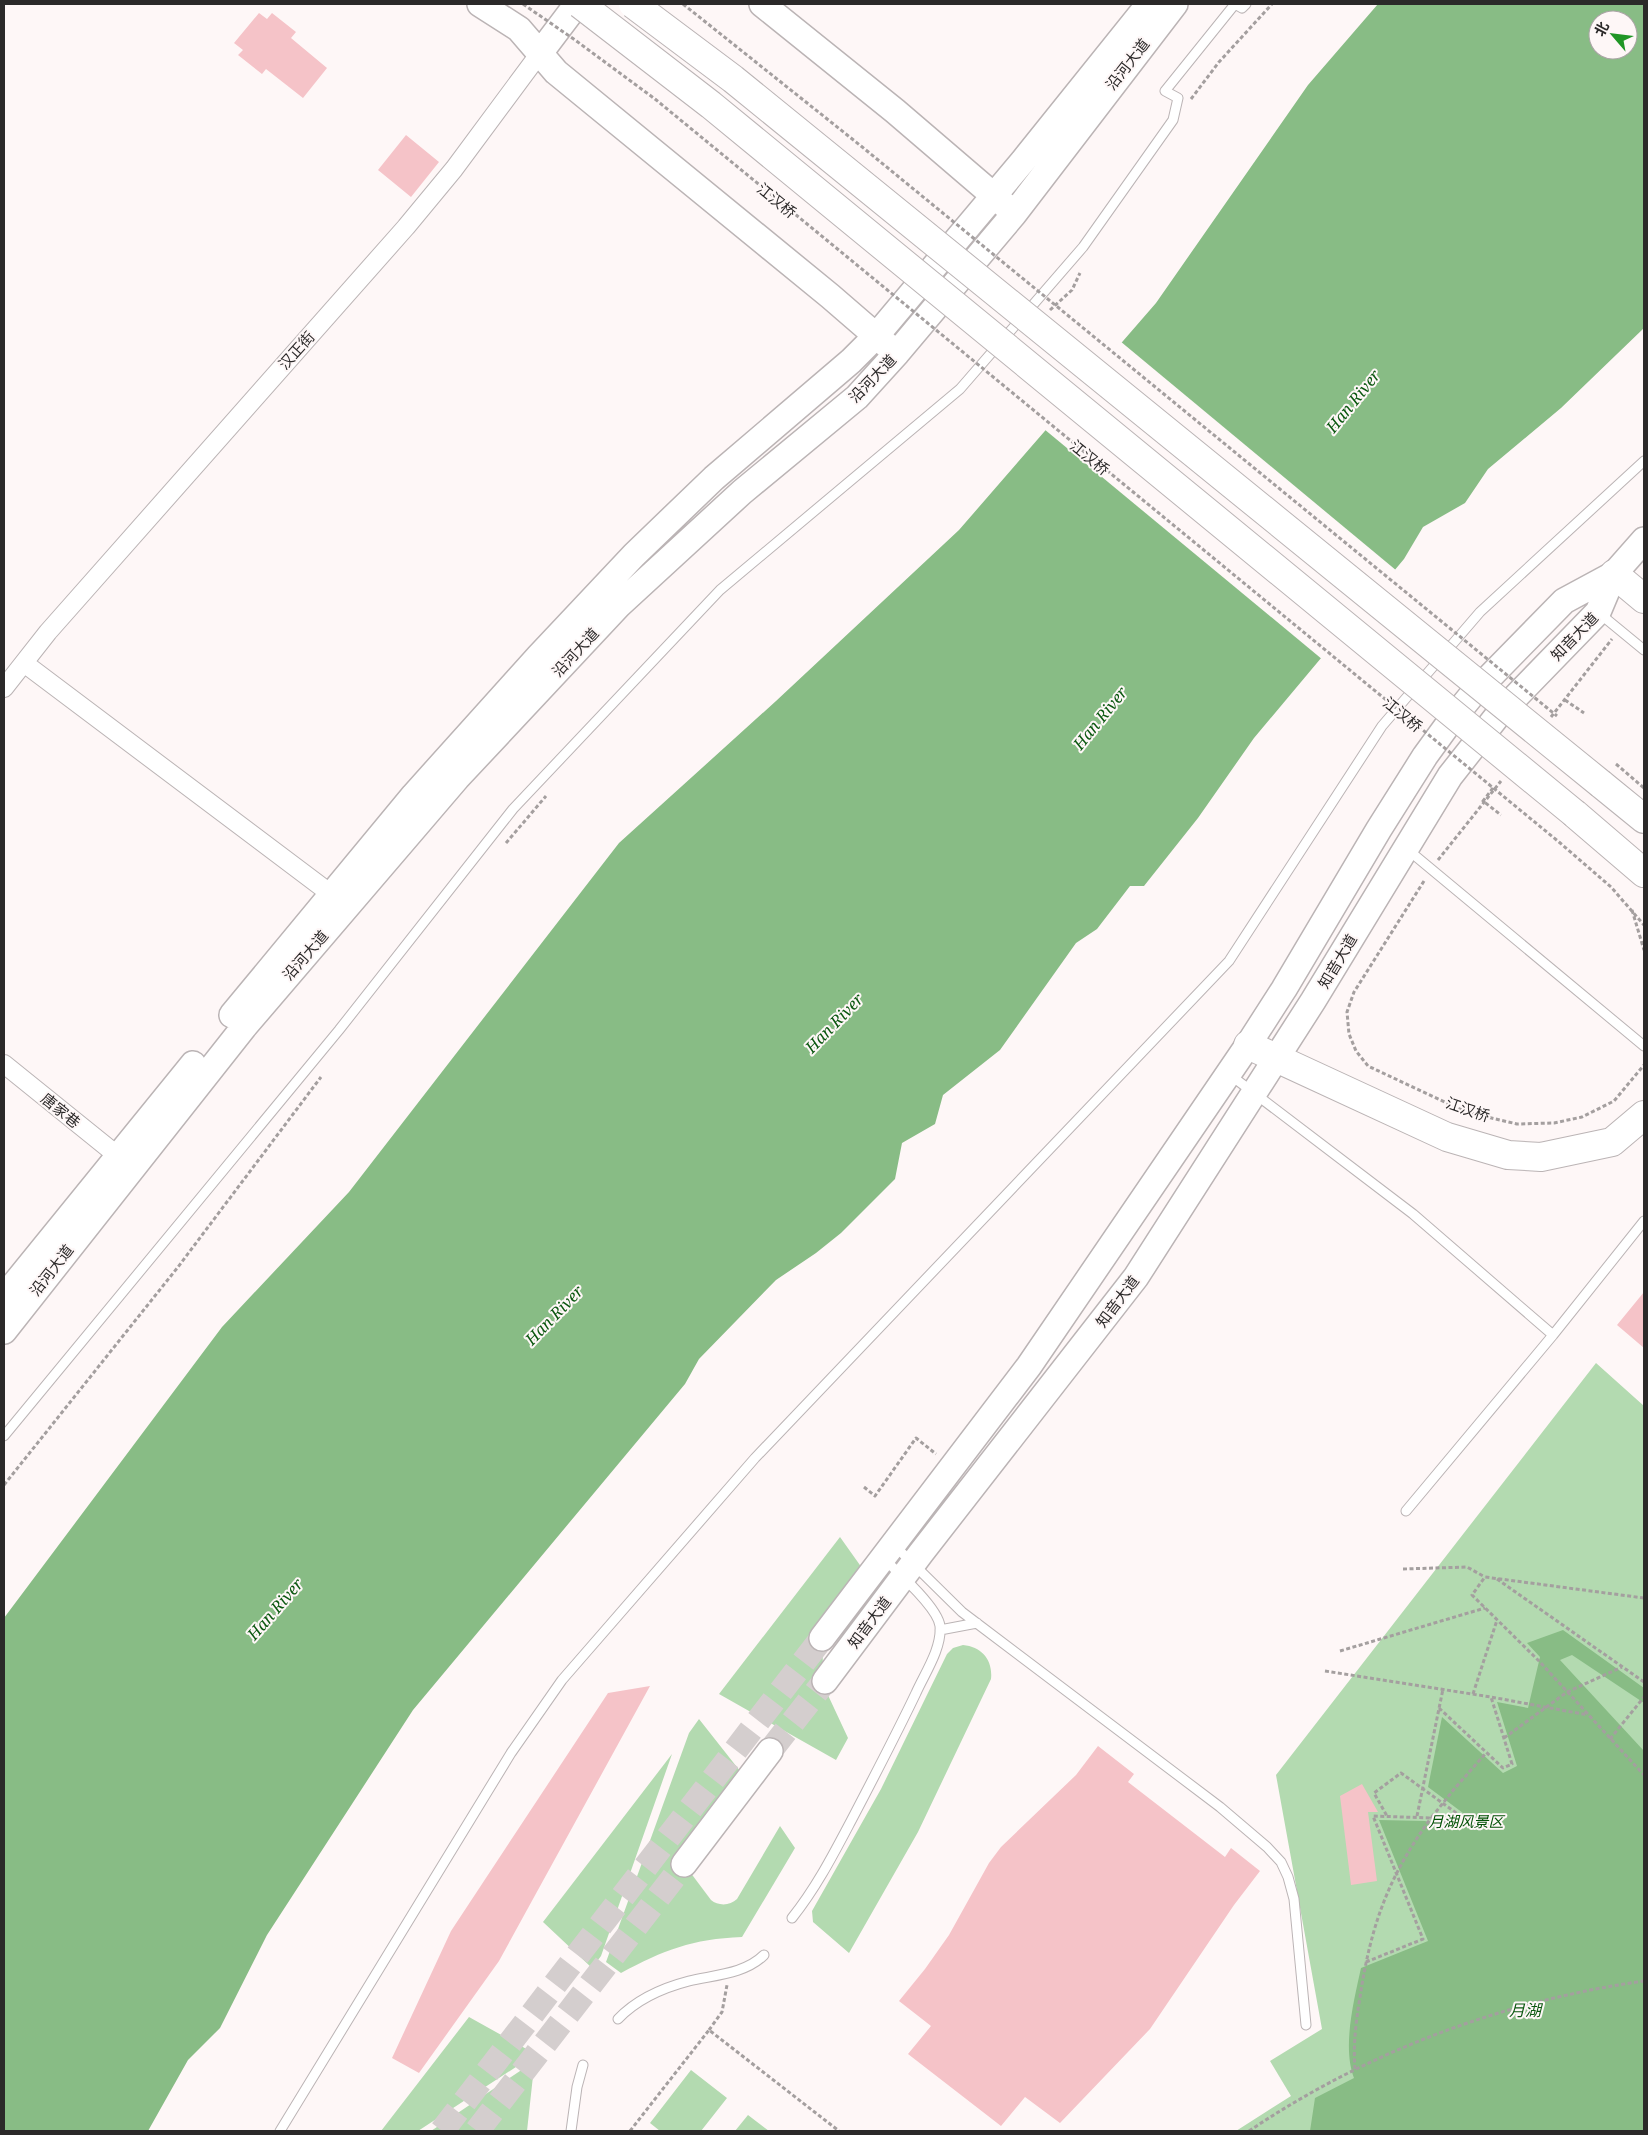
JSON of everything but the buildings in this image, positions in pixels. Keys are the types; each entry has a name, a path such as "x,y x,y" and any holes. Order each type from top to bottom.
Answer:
{"main road":[{"path":"480,4 519,29 556,72 897,353"},
{"name":"汉正街","path":"540,53 579,4"},
{"name":"江汉桥","path":"579,4 711,105 1575,814 1644,873"},
{"path":"633,4 733,79 1607,773 1644,819"},
{"path":"762,4 895,110 1014,214"},
{"name":"沿河大道","path":"7,1286 118,1156 331,894 440,766 538,657 634,555 714,478 844,367 876,336 994,196 1148,4"},
{"name":"沿河大道","path":"4,1331 244,1027 457,778 619,605 742,492 857,397 897,353 1014,214 1175,4"},
{"path":"1644,540 1614,574 1644,599"},
{"name":"知音大道","path":"825,1681 908,1570 1136,1277 1277,1058 1450,776 1498,714 1598,612 1614,574"},
{"name":"知音大道","path":"822,1638 1029,1366 1229,1074 1284,989 1379,829 1425,756 1449,723 1471,696 1564,601 1614,574"},
{"path":"1248,1044 1447,1137 1508,1155 1541,1157 1612,1142 1644,1115"},
{"path":"1612,1142 1644,1105"},
{"path":"684,1864 770,1751"}],"street":[{"name":"汉正街","path":"4,688 48,632 424,206 454,170 540,53"},
{"path":"24,663 331,894"},
{"name":"唐家巷","path":"4,1064 118,1156"}],"lane":[{"path":"4,1436 339,1030 513,809 720,590 960,389 1083,247 1173,120 1178,98 1166,91 1235,4 1242,8 1246,4"},
{"path":"280,2131 511,1753 562,1680 755,1458 1228,961 1382,726 1480,612 1644,461"},
{"path":"1598,612 1644,650"},
{"path":"1405,847 1644,1046"},
{"path":"1229,1074 1413,1214 1553,1335"},
{"path":"1406,1511 1553,1335 1644,1222"},
{"path":"888,1551 908,1570 976,1623 1220,1807 1267,1847 1281,1862 1288,1877 1294,1899 1306,2026"},
{"path":"792,1918 818,1882 865,1795 924,1676 938,1643 939,1621 908,1570 888,1551"},
{"path":"940,1630 976,1623"},
{"path":"618,2019 637,2003 663,1990 748,1967 764,1954"},
{"path":"571,2131 577,2087 583,2065"}],"path":[{"name":"江汉桥","path":"523,4 576,40 655,99 1493,788 1611,887 1644,925"},
{"path":"683,4 846,134 1561,720"},
{"path":"1189,102 1219,62 1272,4"},
{"path":"1044,317 1072,290 1085,264"},
{"path":"980,377 987,370"},
{"path":"1554,714 1566,699 1584,713"},
{"path":"1607,773 1644,788"},
{"path":"1493,788 1483,801 1501,815"},
{"path":"499,850 551,791"},
{"name":"江汉桥","path":"1424,881 1354,992 1347,1012 1349,1034 1356,1051 1368,1066 1466,1112 1517,1124 1554,1123 1582,1117 1614,1101 1644,1065"},
{"path":"1632,910 1644,950"},
{"path":"4,1485 178,1267 321,1076"},
{"path":"864,1488 875,1496 916,1438 938,1456"},
{"path":"1403,1569 1467,1567 1485,1577 1644,1598"},
{"path":"1485,1577 1472,1595 1539,1662 1644,1775"},
{"path":"1497,1579 1644,1682"},
{"path":"1340,1651 1485,1608"},
{"path":"1473,1694 1497,1620"},
{"path":"1504,1738 1567,1692 1622,1667"},
{"path":"1324,1671 1491,1697 1589,1716"},
{"path":"1416,1816 1443,1689"},
{"path":"1438,1708 1485,1754 1503,1768 1512,1764 1491,1697"},
{"path":"1610,1739 1644,1697"},
{"path":"1353,2070 1357,2018 1365,1962 1378,1913 1398,1871 1430,1820 1485,1754"},
{"path":"1365,1962 1423,1939 1398,1871 1373,1816 1388,1816 1416,1816 1454,1826 1459,1814 1444,1801 1401,1773 1374,1793 1388,1816"},
{"path":"630,2131 722,2012 729,1972"},
{"path":"1249,2131 1316,2088 1424,2038 1504,2011 1569,1994 1644,1981"},
{"path":"709,2030 838,2131"}],"green space":[{"name":"月湖风景区","path":"1596,1363 1644,1406 1644,2131 1236,2131 1291,2096 1270,2061 1322,2029 1276,1775"},
{"path":"840,1537 862,1568 822,1638 823,1667 827,1693 848,1738 836,1760 719,1694"},
{"path":"963,1645 976,1648 985,1656 990,1666 991,1679 918,1832 849,1953 813,1922 812,1911 881,1789 947,1654 953,1648"},
{"path":"699,1719 740,1771 681,1860 711,1900 724,1904 731,1903 737,1899 780,1826 795,1848 742,1937 708,1940 679,1947 621,1973 606,1962 689,1733"},
{"path":"672,1754 601,1956 592,1968 543,1922"},
{"path":"469,2017 530,2051 522,2063 418,2131 381,2131"},
{"path":"527,2068 533,2076 527,2131 431,2131 523,2069"},
{"path":"691,2070 727,2098 701,2131 660,2131 650,2123"},
{"path":"748,2115 769,2131 735,2131"}],"water":[{"name":"Han River","path":"1378,4 1644,4 1644,328 1561,408 1488,469 1465,503 1423,527 1404,559 1254,738 1198,818 1144,886 1130,886 1097,929 1076,943 1000,1050 943,1095 935,1124 902,1143 895,1179 841,1233 816,1253 776,1280 699,1359 685,1384 413,1710 267,1935 220,2028 188,2060 148,2131 4,2131 4,1618 222,1327 349,1192 619,843 776,701 959,530 1156,303 1308,85"},
{"name":"月湖","path":"1563,1630 1644,1688 1644,1703 1572,1655 1560,1660 1644,1751 1644,2131 1310,2131 1315,2098 1354,2078 1349,2052 1349,2038 1350,2023 1361,1968 1428,1941 1379,1820 1425,1821 1455,1830 1463,1813 1428,1787 1442,1717 1503,1773 1517,1766 1497,1702 1528,1708 1540,1657 1527,1643"}],"pier":[{"path":"1120,341 1397,571 1323,660 1044,429"}],"tunnel":[{"path":"442,2131 822,1638"},
{"path":"770,1751 825,1681"},
{"path":"477,2131 684,1864"}]}
